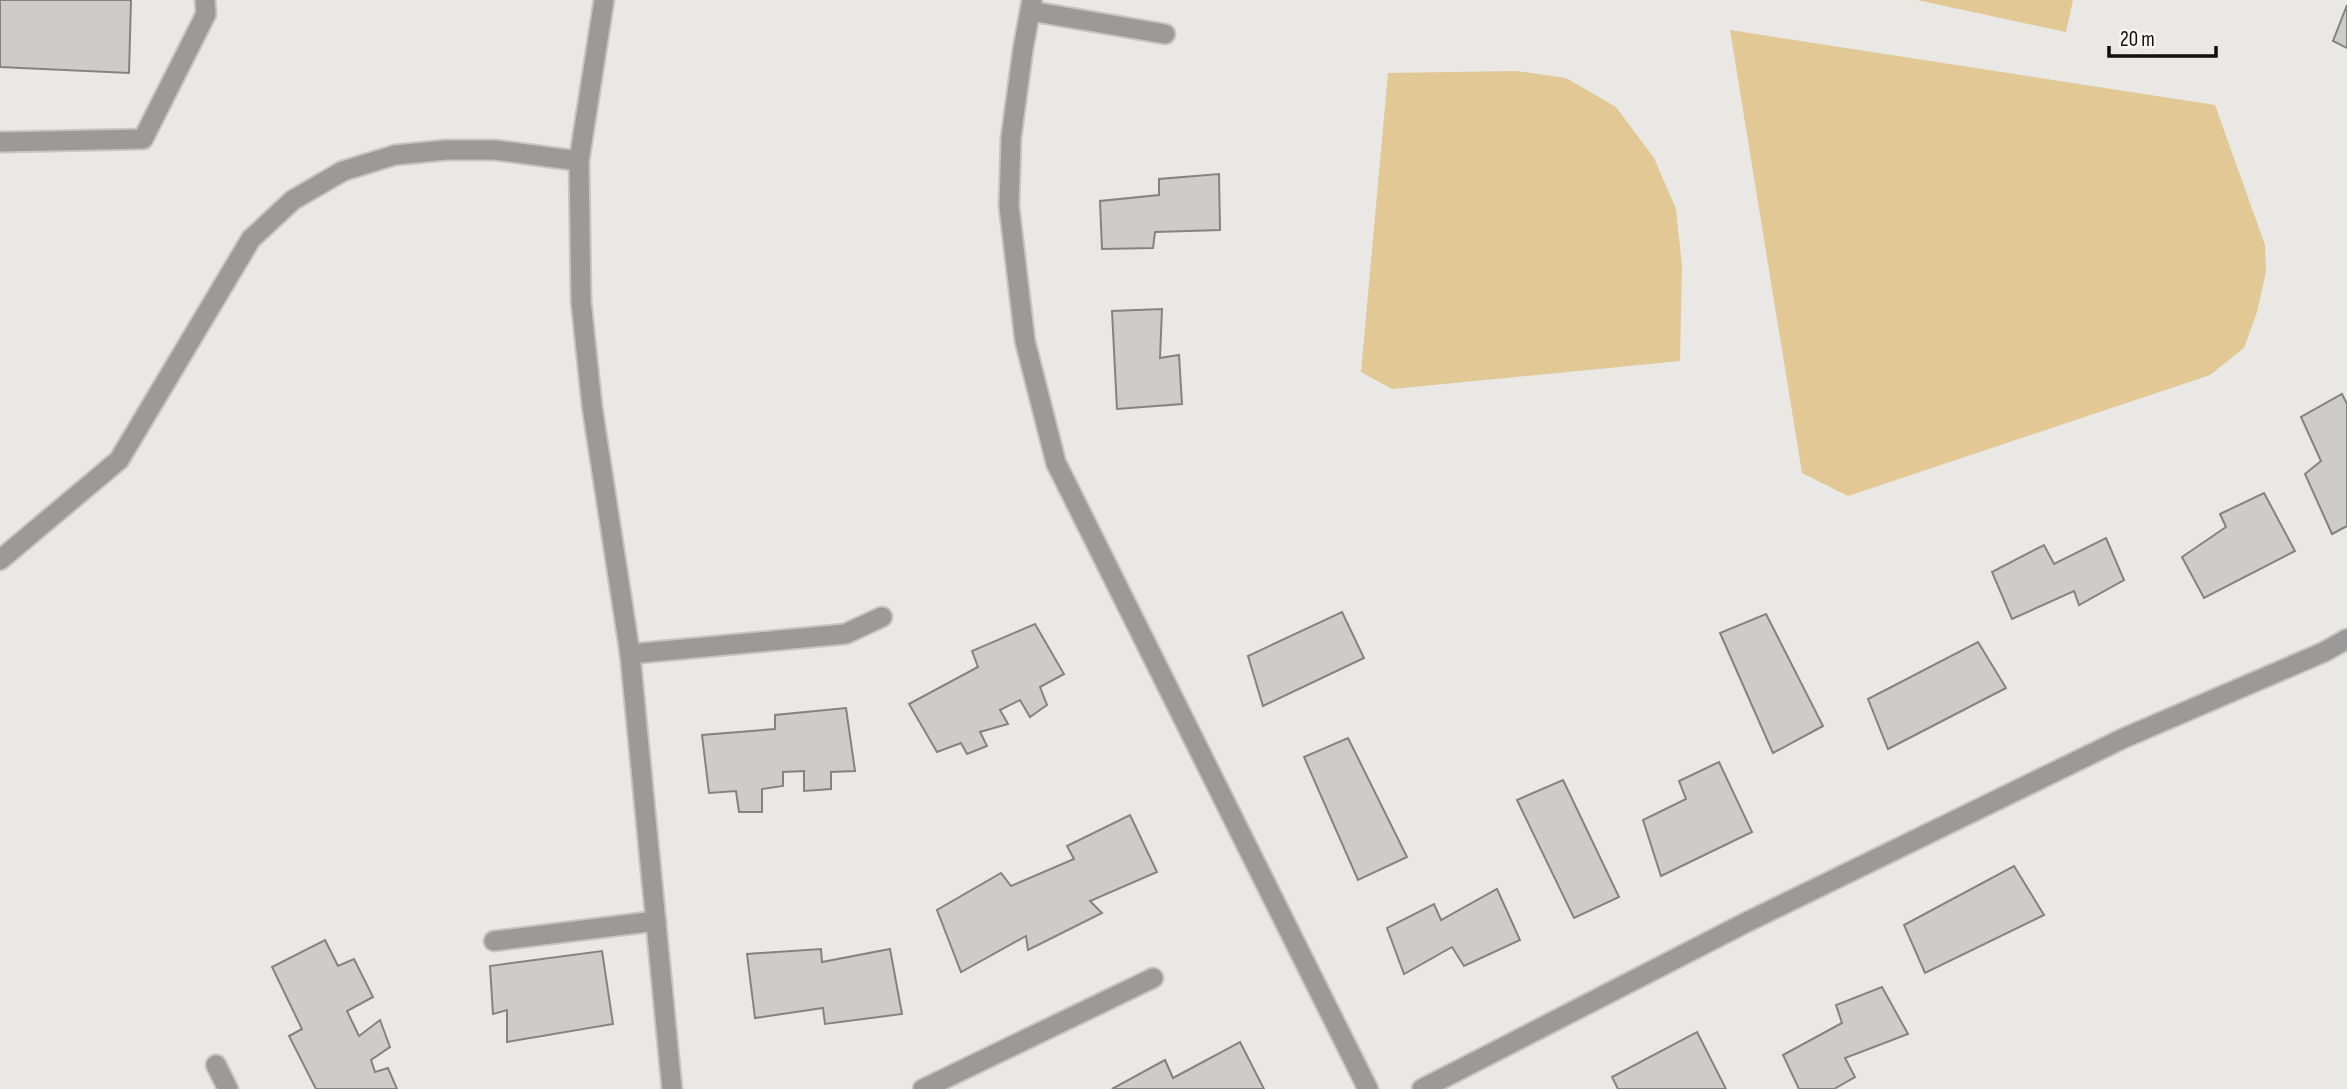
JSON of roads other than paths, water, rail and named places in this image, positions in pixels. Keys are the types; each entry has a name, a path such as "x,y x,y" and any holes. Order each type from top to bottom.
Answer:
{"street":[{"path":"0,142 143,139 206,14 205,0"},
{"path":"604,0 579,161 581,301 592,406 630,654 672,1089"},
{"path":"1165,34 1031,5 1011,138 1009,206 1025,341 1056,463 1368,1089"},
{"path":"0,560 119,460 251,239 293,200 343,171 395,155 446,150 495,150 579,161"},
{"path":"630,654 845,634 882,617"},
{"path":"1422,1089 1747,922 2124,737 2324,652 2347,639"},
{"path":"495,941 656,921"},
{"path":"923,1089 1153,978"},
{"path":"216,1065 228,1089"}]}
